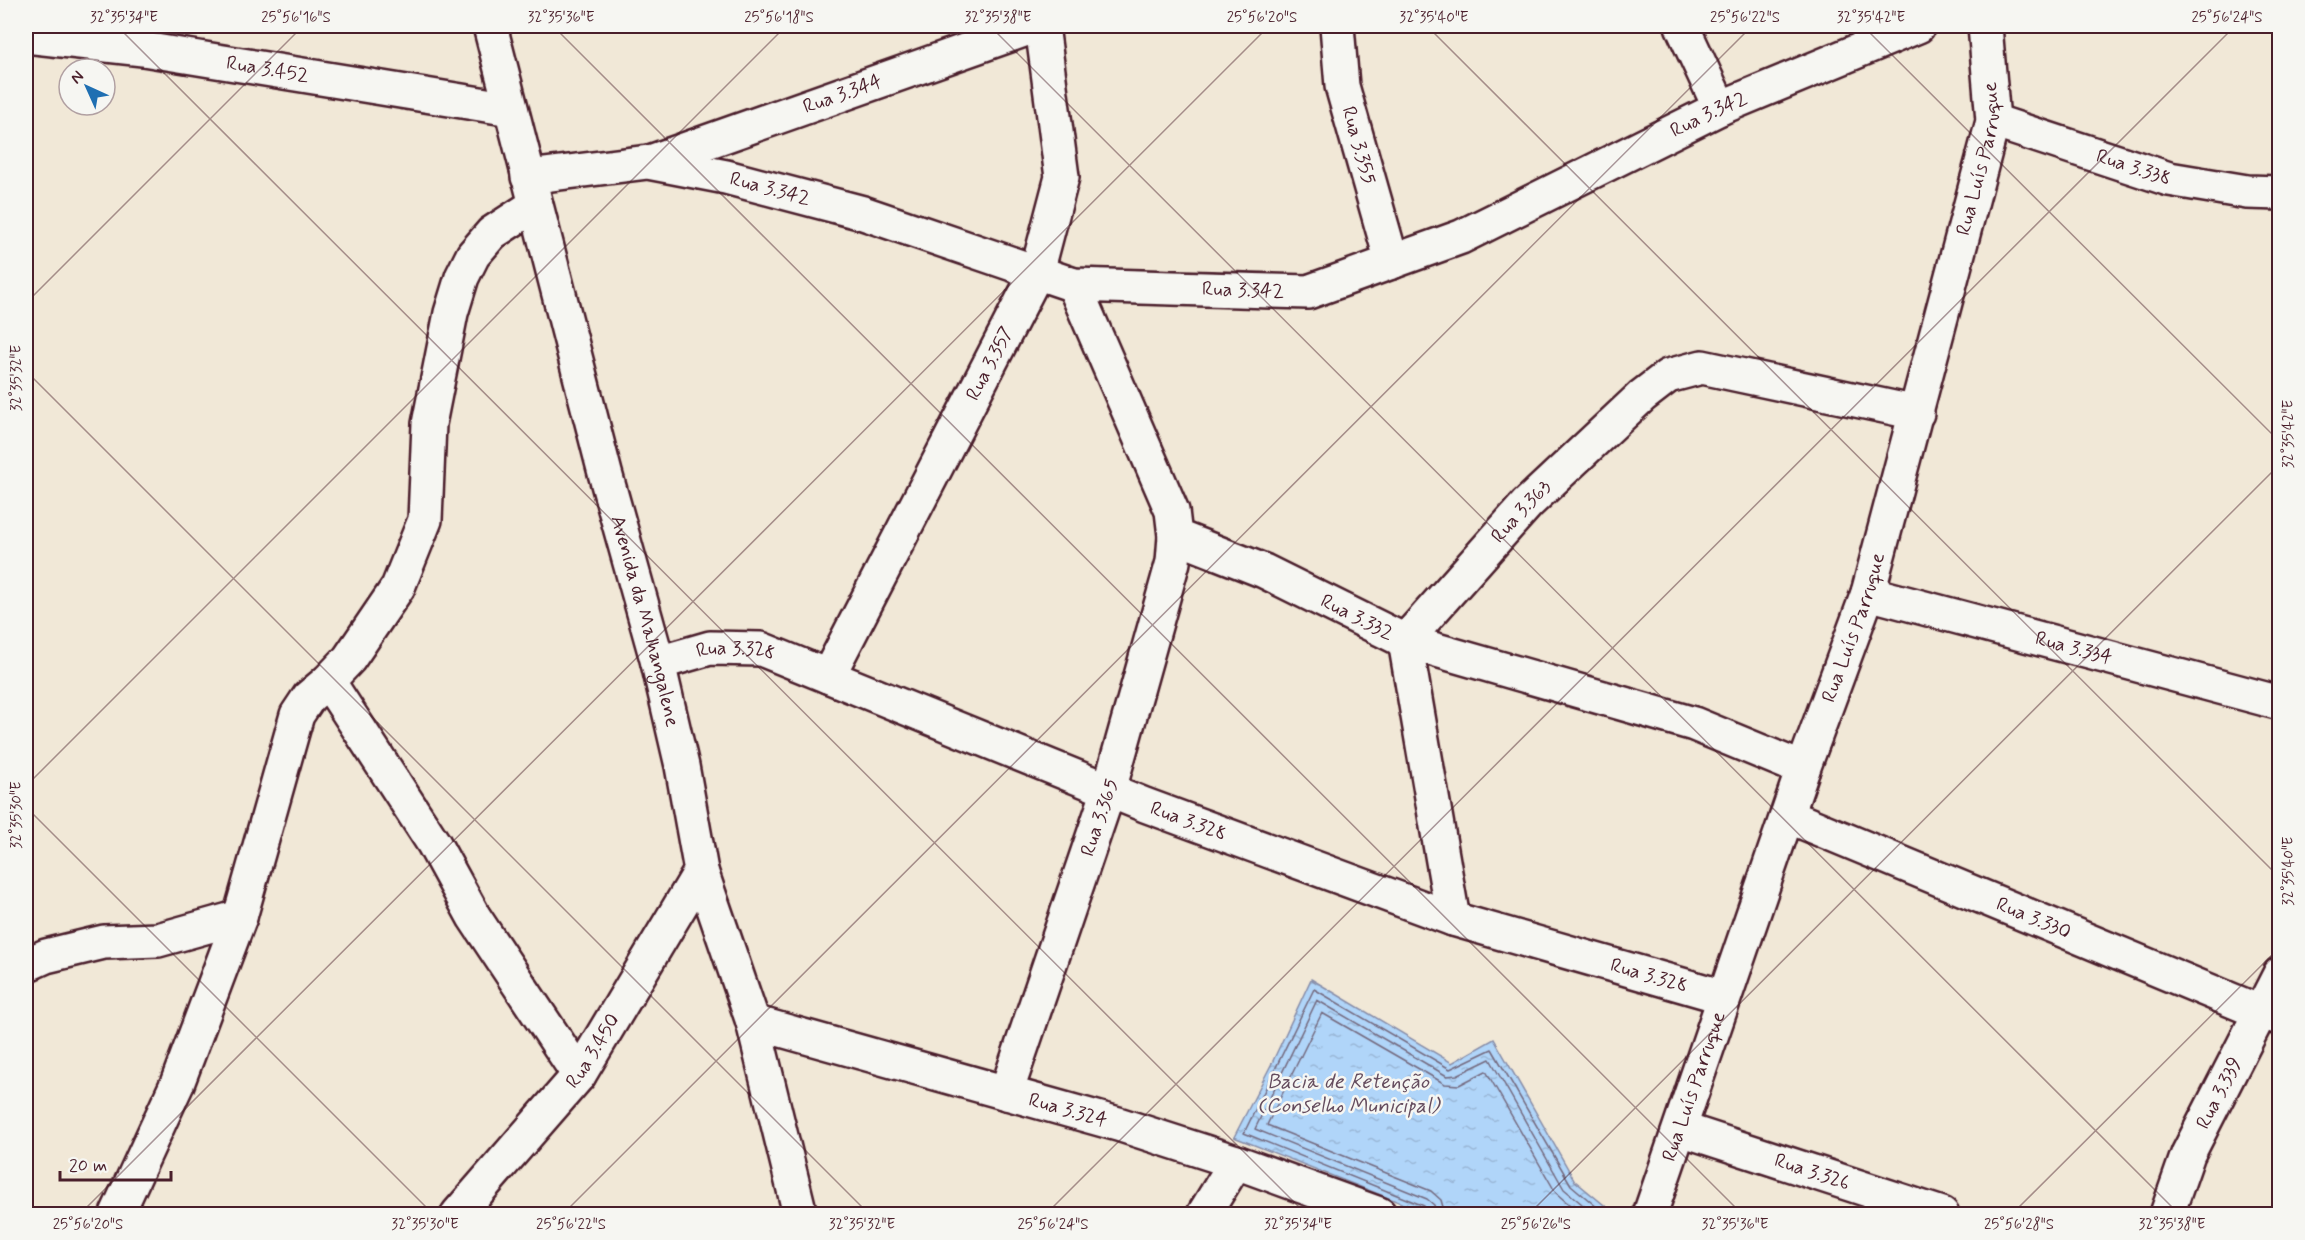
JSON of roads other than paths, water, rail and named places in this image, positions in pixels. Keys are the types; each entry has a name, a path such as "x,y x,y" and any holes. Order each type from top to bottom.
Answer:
{"street":[{"name":"Avenida da Malhangalene","path":"490,26 531,191 658,663 682,766 701,871 753,1022 800,1215"},
{"name":"Rua 3.344","path":"648,162 1035,26"},
{"name":"Rua 3.357","path":"828,676 1037,272 1062,177 1042,26"},
{"name":"Rua 3.355","path":"1337,26 1342,86 1392,262"},
{"path":"1682,26 1720,108"},
{"name":"Rua 3.342","path":"531,191 648,162 726,177 862,213 1074,285 1308,292 1461,237 1720,108 1918,26"},
{"name":"Rua Luís Parruque","path":"1650,1215 1803,769 1868,593 1994,121 1985,26"},
{"name":"Rua 3.452","path":"26,36 143,49 511,109"},
{"name":"Rua 3.338","path":"1994,121 2169,178 2247,192 2280,193"},
{"path":"117,1215 177,1084 240,917 297,715 309,698 349,659 398,587 425,520 429,424 451,313 462,278 473,255 531,191"},
{"path":"1074,285 1172,511 1175,536"},
{"name":"Rua 3.363","path":"1405,641 1527,504 1642,396 1668,376 1702,367 1917,413"},
{"name":"Rua 3.332","path":"1175,536 1264,571 1405,641 1694,724 1803,769"},
{"name":"Rua 3.365","path":"1006,1093 1109,790 1173,562 1175,536"},
{"name":"Rua 3.334","path":"1868,593 2280,703"},
{"path":"1405,641 1453,919"},
{"name":"Rua 3.328","path":"658,663 710,648 761,649 1109,790 1453,919 1724,997"},
{"path":"328,681 435,844 474,917 579,1075"},
{"name":"Rua 3.330","path":"1788,816 2270,1015"},
{"name":"Rua 3.450","path":"458,1215 579,1075 701,871"},
{"path":"26,965 46,956 94,944 158,940 240,917"},
{"name":"Rua 3.339","path":"2167,1215 2188,1154 2270,1015 2280,974"},
{"name":"Rua 3.324","path":"753,1022 1118,1124 1236,1162 1379,1215"},
{"name":"Rua 3.326","path":"1681,1129 1942,1215"},
{"path":"1204,1215 1236,1162"}],"water":[{"name":"Bacia de Retenção (Conselho Municipal)","path":"1311,979 1452,1063 1494,1039 1575,1181 1615,1214 1429,1214 1234,1137"}]}
